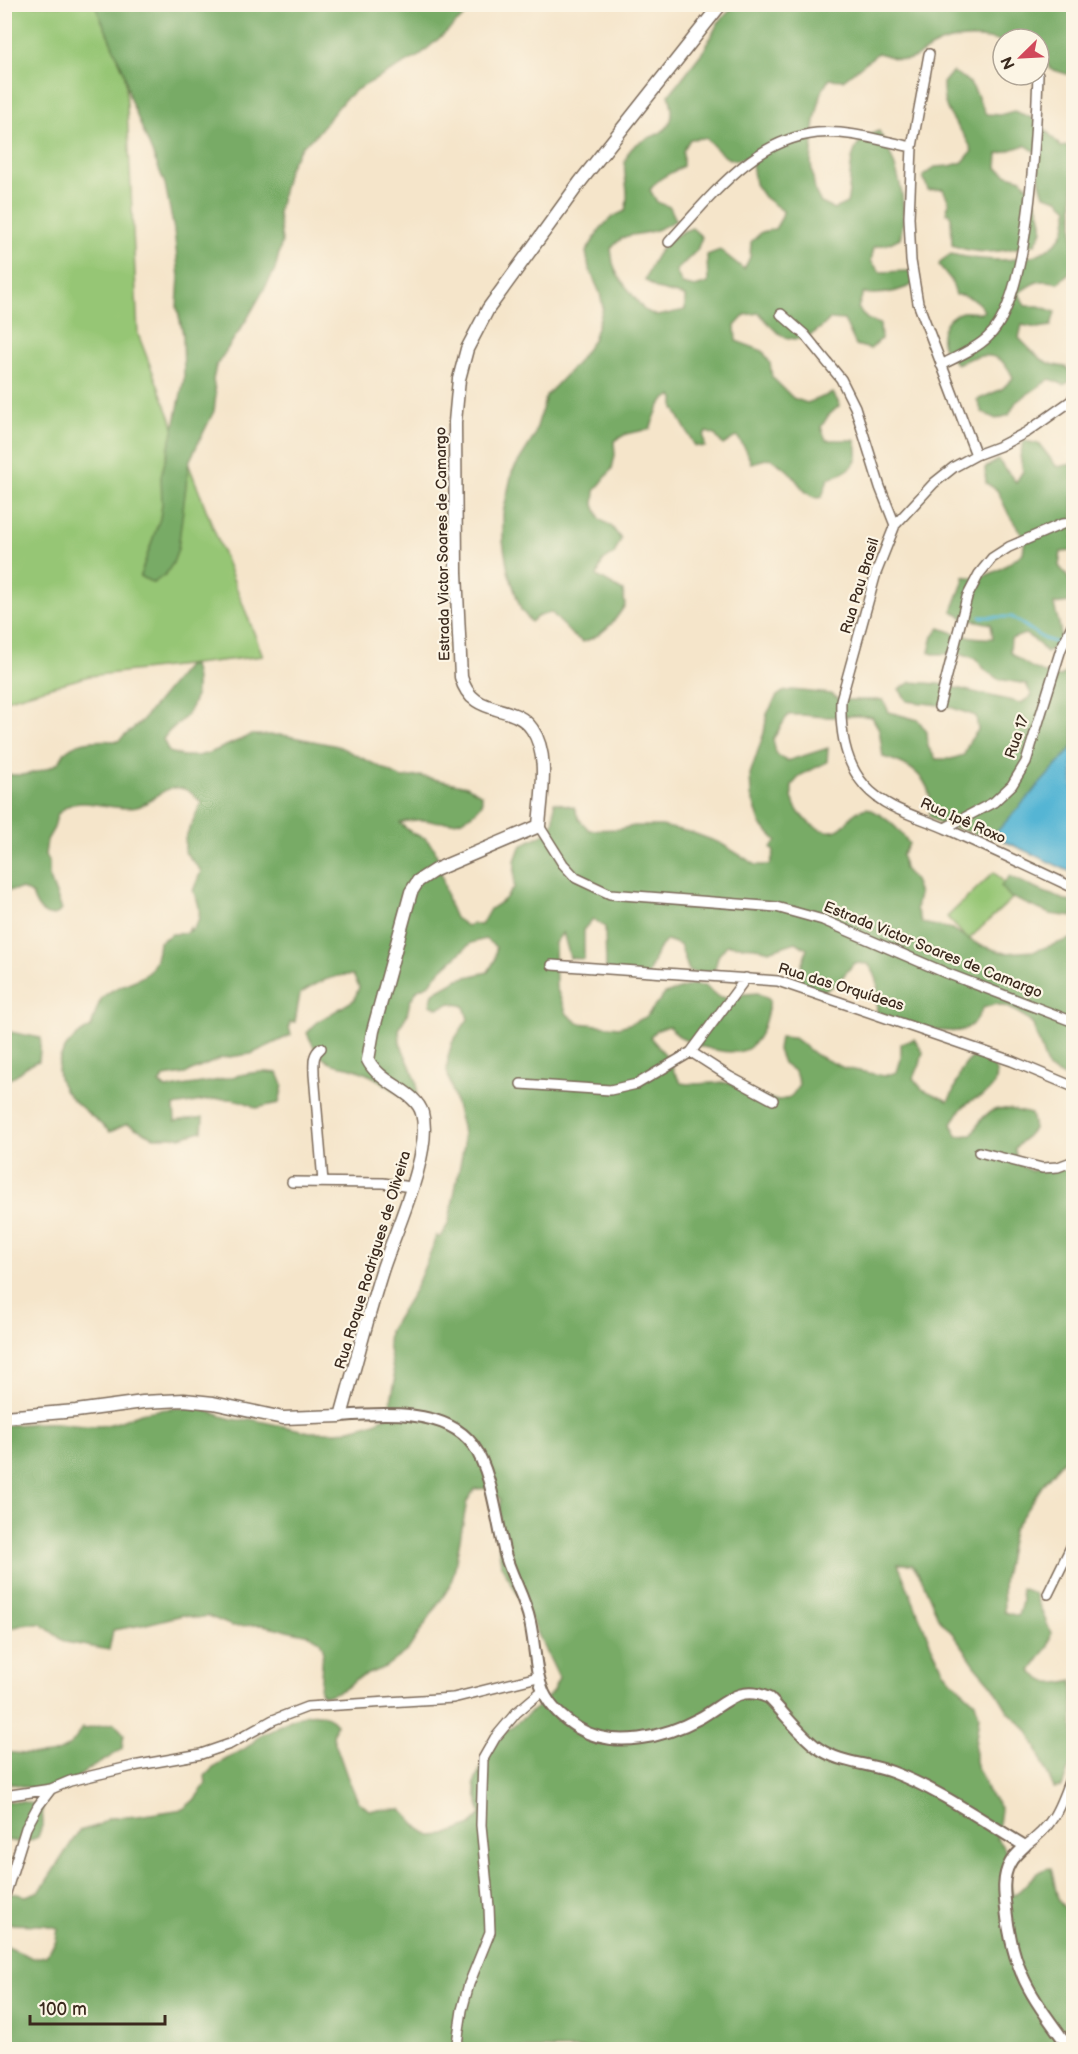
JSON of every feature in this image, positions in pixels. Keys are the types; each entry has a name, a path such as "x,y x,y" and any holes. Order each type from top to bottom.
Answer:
{"main road":[{"name":"Estrada Victor Soares de Camargo","path":"539,826 543,775 540,748 536,737 524,722 475,701 467,693 461,677 455,487 455,422 459,379 472,335 488,309 579,182 720,4"},
{"name":"Rua Roque Rodrigues de Oliveira","path":"341,1416 382,1272 411,1186 424,1135 422,1112 415,1101 379,1076 368,1060 373,1031 411,892 418,881 435,870 539,826"},
{"path":"4,1417 143,1402 184,1400 222,1405 283,1418 341,1416"}],"street":[{"path":"929,54 912,147 909,217 911,261 918,303 976,455"},
{"path":"941,365 989,337 1008,308 1015,284 1030,200 1038,87"},
{"path":"669,242 748,160 795,138 818,133 846,134 912,147"},
{"path":"782,314 805,335 841,379 855,407 880,487 895,525"},
{"name":"Rua Pau Brasil","path":"852,768 842,732 841,700 876,573 895,525 934,483 976,455 1027,432 1073,400"},
{"path":"939,706 967,597 979,574 992,558 1009,547 1062,524 1074,523"},
{"name":"Rua 17","path":"945,828 994,802 1012,785 1026,762 1061,649 1074,621"},
{"name":"Rua Ipê Roxo","path":"852,768 865,786 879,799 893,807 945,828 1074,888"},
{"name":"Estrada Victor Soares de Camargo","path":"539,826 563,864 576,878 610,894 776,907 824,920 946,973 1074,1022"},
{"name":"Rua das Orquídeas","path":"552,965 778,981 1012,1061 1074,1087"},
{"path":"521,1084 610,1090 637,1084 691,1052 746,978"},
{"path":"321,1048 315,1053 314,1074 323,1182"},
{"path":"691,1052 772,1100"},
{"path":"979,1152 1042,1168 1058,1167 1074,1161"},
{"path":"292,1182 383,1183 411,1186"},
{"path":"341,1416 394,1413 441,1423 457,1430 474,1445 485,1470 505,1555 525,1603 542,1691 560,1715 580,1729 603,1738 622,1741 642,1738 699,1718 738,1694 760,1694 769,1698 816,1747 828,1754 892,1772 930,1790 1025,1846"},
{"path":"1048,1594 1074,1541"},
{"path":"4,1796 51,1789 70,1781 122,1768 201,1755 230,1744 273,1720 307,1707 453,1698 538,1677"},
{"path":"456,2049 469,1984 490,1932 481,1825 483,1759 495,1738 516,1713 542,1691"},
{"path":"1071,2049 1025,1984 1015,1962 1009,1939 1004,1879 1010,1863 1025,1846 1041,1835 1059,1809 1074,1768"},
{"path":"4,1899 26,1828 51,1789"}],"green space":[{"path":"156,4 162,7 175,4 477,5 419,56 356,90 344,100 295,157 288,170 278,213 282,241 275,270 247,319 216,366 213,380 216,395 214,411 189,462 178,549 166,574 153,583 140,576 160,518 161,476 184,379 183,334 177,307 179,277 174,230 165,184 130,99 124,72 95,5"},
{"path":"5,5 122,5 138,334 263,656 89,676 5,700"},
{"path":"735,5 1073,5 1073,76 1051,69 1051,27 991,27 991,40 966,38 948,41 908,60 878,53 843,80 829,79 822,91 815,120 811,163 815,191 821,203 834,209 847,203 854,151 867,136 879,131 900,183 903,224 900,238 874,247 871,261 880,272 909,271 918,282 891,292 863,293 858,308 867,319 880,324 881,339 870,349 856,345 844,320 830,319 807,337 794,339 777,332 759,313 745,315 735,326 736,341 763,351 770,363 772,377 793,398 807,403 833,393 840,405 828,416 821,427 826,440 855,440 856,461 848,470 828,479 822,497 816,498 806,492 790,473 770,458 751,463 737,436 723,445 715,435 707,432 704,435 705,447 695,446 674,408 674,398 672,396 664,400 650,429 626,434 614,441 615,455 612,469 595,491 594,505 600,519 612,527 621,539 614,554 602,562 597,576 623,591 625,605 607,628 583,642 572,635 551,612 531,622 521,610 508,571 503,541 503,513 512,472 534,437 546,396 577,363 593,340 603,308 586,252 601,228 612,217 625,211 627,193 625,161 627,156 633,147 665,129 670,122 672,111 669,95 704,50 718,23","holes":["705,138 720,153 735,160 751,156 755,184 764,197 783,211 782,217 775,229 762,232 751,242 750,257 744,269 720,250 707,255 708,283 695,287 682,284 676,271 697,250 702,237 692,228 675,236 657,255 645,280 657,289 685,296 685,310 657,316 644,310 618,276 611,249 624,237 656,230 676,220 670,207 657,202 650,190 661,179 683,166 683,151 690,139"]},
{"path":"952,72 970,84 986,114 1000,115 1014,111 1030,117 1041,125 1061,147 1073,145 1073,272 1058,283 1037,282 1019,293 1025,306 1039,306 1055,312 1051,326 1037,328 1022,325 1019,338 1045,361 1066,367 1073,375 1073,379 1064,385 1050,379 1016,402 1009,415 996,419 982,412 977,400 1002,389 1013,378 1003,362 997,358 974,357 957,364 947,354 942,335 950,318 962,312 981,313 984,311 972,299 956,295 951,280 939,265 951,254 979,259 1011,260 1041,253 1053,246 1062,235 1068,208 1058,199 1044,195 1040,182 1037,153 1025,145 998,154 997,168 1008,175 1022,179 1033,196 1042,223 1041,232 1035,244 1003,251 983,252 952,245 951,217 949,213 946,213 949,202 943,189 928,190 923,176 935,167 963,162 972,151 966,138 950,116 944,101 943,83"},
{"path":"1024,441 1039,444 1057,467 1072,464 1073,460 1073,551 1061,552 1059,566 1069,578 1073,591 1070,602 1054,604 1060,629 1059,645 1046,652 1036,641 1025,634 1011,639 1010,652 1021,661 1046,674 1060,677 1072,667 1073,655 1073,761 1007,833 995,839 940,824 929,816 930,804 926,784 913,770 883,757 879,729 872,717 788,715 773,739 776,754 787,761 828,748 827,762 801,775 792,785 795,806 810,823 823,830 837,830 855,813 867,808 885,818 901,833 909,844 902,855 904,869 914,880 919,894 916,909 922,923 952,929 979,945 1005,953 1035,951 1073,938 1073,1081 1048,1069 1033,1025 1010,1008 996,1004 983,1008 971,1025 957,1031 935,1030 878,1017 876,978 868,964 854,963 830,988 817,991 810,989 800,978 807,949 796,942 769,951 755,947 727,945 718,956 715,969 702,974 689,971 680,945 667,940 658,950 646,980 629,980 615,975 606,968 605,927 593,919 584,929 584,959 570,958 563,932 555,943 556,987 567,1014 578,1023 619,1027 646,1017 665,994 691,985 705,986 717,996 731,999 744,994 758,993 770,1000 767,1013 764,1025 755,1042 744,1050 735,1052 704,1047 685,1040 669,1026 655,1031 650,1037 669,1059 681,1083 728,1083 776,1100 791,1096 799,1084 795,1072 783,1063 778,1050 780,1037 794,1038 816,1055 844,1068 884,1076 897,1072 901,1059 901,1044 914,1039 923,1052 920,1065 913,1078 922,1089 948,1101 962,1069 980,1052 995,1068 996,1079 989,1091 969,1102 959,1111 952,1124 957,1136 972,1135 989,1112 1002,1109 1020,1111 1031,1114 1034,1128 1015,1149 1017,1163 1031,1171 1073,1161 1073,1449 1044,1483 1013,1530 1003,1583 1004,1612 1018,1616 1022,1602 1021,1588 1034,1593 1051,1633 1048,1647 1031,1671 1050,1683 1073,1680 1073,1757 1062,1787 1054,1788 1029,1732 1008,1711 993,1686 938,1617 921,1577 912,1564 898,1564 944,1671 975,1702 979,1716 975,1762 987,1790 1001,1809 997,1839 1006,1851 1007,1874 1013,1895 1039,1872 1051,1868 1059,1900 1067,1910 1073,1913 1073,2049 5,2049 5,1946 33,1958 46,1956 56,1941 58,1928 44,1925 5,1924 4,1895 12,1893 26,1896 40,1891 79,1831 97,1826 109,1818 183,1809 194,1800 206,1784 205,1776 215,1767 249,1746 261,1735 297,1717 314,1713 322,1714 336,1724 333,1737 358,1801 369,1810 401,1809 420,1829 431,1836 446,1835 471,1825 481,1814 474,1783 487,1754 506,1731 541,1704 552,1692 559,1678 529,1615 501,1564 500,1499 489,1488 475,1489 467,1501 450,1586 408,1650 385,1667 356,1679 346,1688 329,1695 323,1695 320,1691 323,1648 320,1641 310,1635 262,1625 232,1626 208,1616 197,1618 183,1615 113,1630 109,1650 65,1642 41,1624 26,1624 5,1630 5,1425 50,1423 103,1426 146,1412 196,1408 234,1419 250,1419 310,1432 339,1432 373,1423 385,1417 389,1410 395,1381 388,1344 389,1331 415,1289 436,1235 439,1238 443,1234 449,1221 464,1145 462,1127 447,1071 452,1043 468,1019 464,1006 451,1003 438,1008 430,1005 433,993 458,979 488,972 495,960 496,947 485,939 471,943 438,973 430,984 418,989 410,1001 407,1015 399,1028 400,1043 417,1082 417,1097 404,1100 371,1076 328,1062 313,1046 307,1033 317,1022 354,1000 359,987 353,975 346,975 325,980 300,994 295,1022 290,1022 291,1035 251,1054 222,1058 185,1074 164,1077 159,1083 166,1089 251,1073 278,1073 283,1085 279,1103 256,1108 236,1100 216,1099 174,1106 175,1121 203,1117 202,1131 181,1137 154,1137 127,1124 110,1132 70,1097 63,1087 58,1067 65,1048 72,1040 91,1027 97,1007 103,997 112,990 146,974 157,957 159,942 172,934 187,933 197,922 199,907 193,891 201,871 185,852 185,839 201,803 189,791 173,788 137,807 119,808 83,803 65,808 57,815 54,828 47,840 45,855 49,863 49,876 62,910 57,914 47,915 39,909 32,894 22,889 5,891 5,776 28,774 50,767 59,762 67,750 78,744 118,741 140,723 187,666 193,665 196,679 194,700 188,713 163,739 169,752 183,756 198,756 251,735 283,735 338,746 402,778 420,776 467,786 482,795 482,804 462,820 443,822 412,820 400,823 412,833 425,838 435,849 449,904 455,918 467,926 481,925 490,909 504,900 514,888 515,861 520,847 551,829 554,802 574,807 579,819 589,830 662,826 693,833 720,843 756,865 770,865 774,852 771,847 777,841 761,825 751,795 750,774 764,733 767,714 777,696 783,692 792,690 831,694 840,700 883,700 889,712 918,720 927,732 928,747 936,759 951,759 964,755 969,742 978,730 976,716 947,706 907,701 899,689 911,682 939,684 1021,703 1032,696 1026,684 998,679 986,671 976,659 963,654 929,652 933,636 940,628 966,636 993,638 991,624 963,618 952,611 964,580 963,576 988,575 1003,568 1023,553 1025,539 1009,515 997,490 986,483 985,468 998,460 1016,482 1023,471 1020,456"},
{"path":"994,872 1016,895 968,940 947,917"},
{"path":"1010,876 1073,903 1073,917 1050,914 1010,897 1001,886"},
{"path":"5,1031 41,1038 39,1061 5,1081"},
{"path":"114,1723 124,1734 122,1749 85,1772 66,1790 34,1789 5,1782 4,1752 39,1755 56,1752 71,1744 83,1728"},
{"path":"5,1801 26,1802 42,1807 43,1823 38,1837 25,1843 5,1840"}],"water":[{"path":"1073,747 1073,873 993,836"}],"waterway":[{"path":"980,617 1012,617 1044,639 1074,648"}]}
